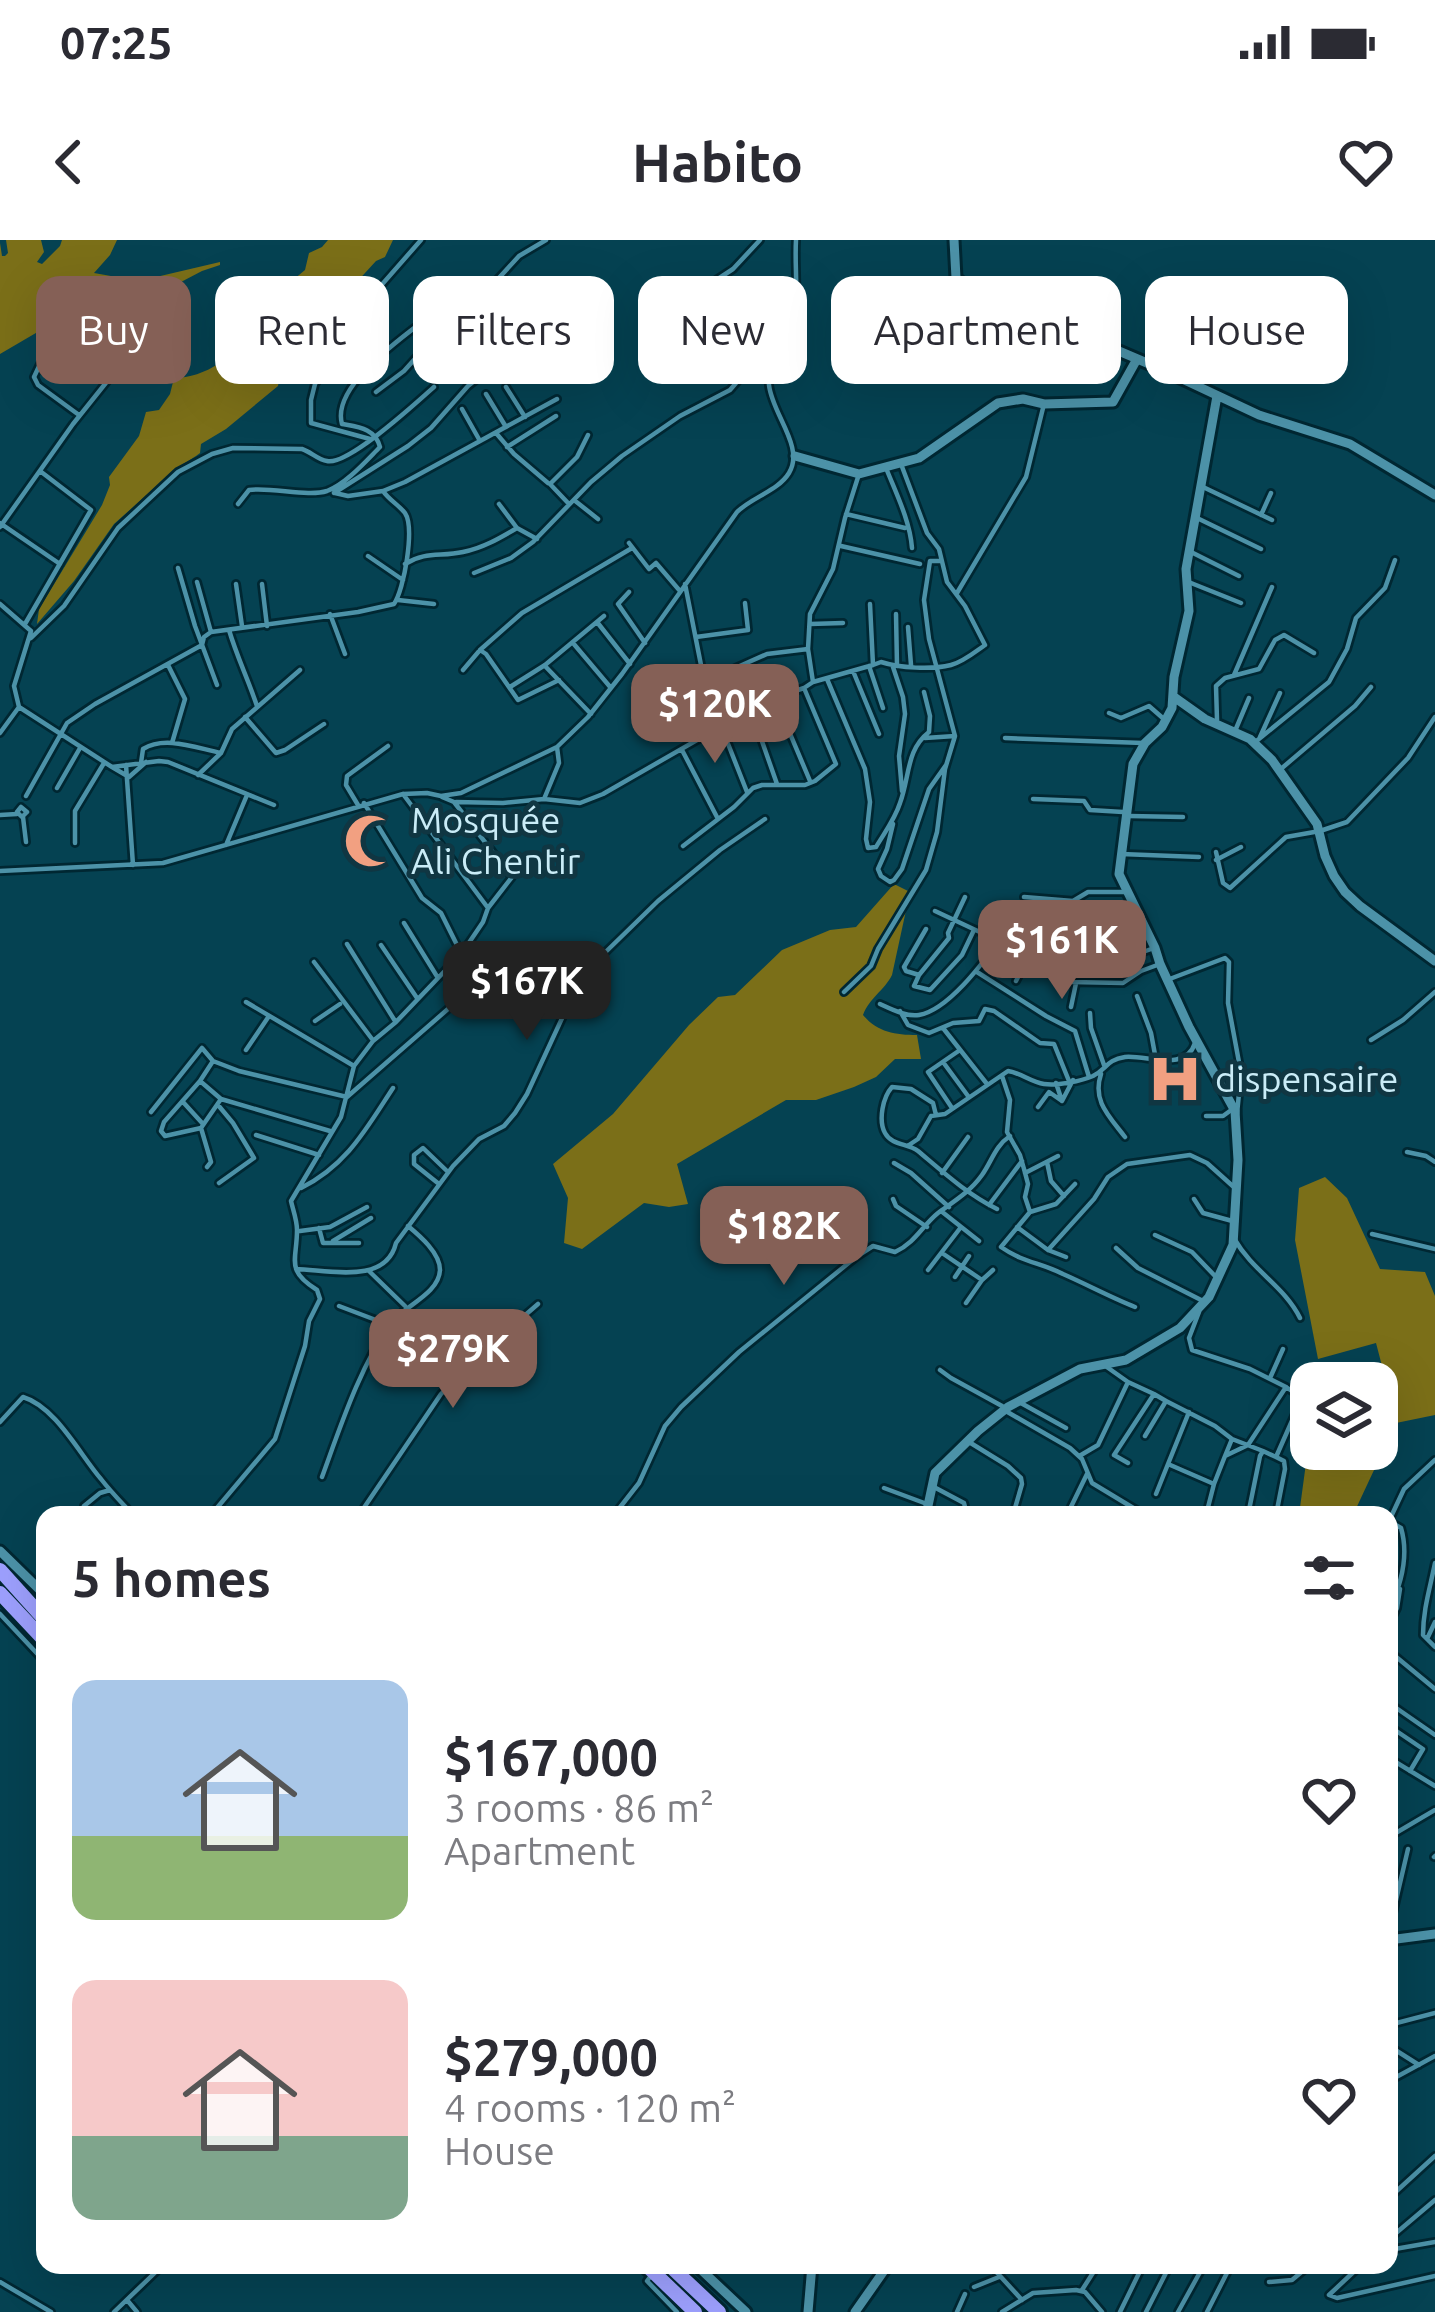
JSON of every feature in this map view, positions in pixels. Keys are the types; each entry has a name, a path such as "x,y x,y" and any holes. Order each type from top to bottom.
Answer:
{"highway":[{"path":"0,1570 36,1610"},
{"path":"0,1593 36,1631"},
{"path":"655,2274 695,2312"},
{"path":"678,2274 718,2312"}],"street":[{"path":"373,438 310,423 315,384 346,342 361,331 371,297 421,240"},
{"path":"501,276 519,256 546,240"},
{"path":"722,276 760,240"},
{"path":"795,276 796,240"},
{"path":"953,240 953,266 964,285 1286,426 1350,444 1435,495"},
{"path":"324,492 380,447 366,429 342,424 339,413 346,391 413,329"},
{"path":"795,456 859,474 901,464 919,458 998,403 1023,399 1044,404 1112,403 1137,359"},
{"path":"376,392 413,360"},
{"path":"38,384 80,416"},
{"path":"60,564 0,525 106,384"},
{"path":"334,493 419,437 471,384"},
{"path":"474,573 511,558 607,467 733,384"},
{"path":"441,796 467,791 557,747 591,714 630,664 737,512 781,483 795,456 769,384"},
{"path":"31,638 60,611 118,528 178,472 233,448 302,448 321,460 341,460 434,387"},
{"path":"506,387 525,417"},
{"path":"486,394 506,428"},
{"path":"1217,396 1190,552 1188,622 1174,677 1174,697 1166,720 1145,742 1133,764 1118,874 1235,1114"},
{"path":"238,504 249,490 257,489 348,496 383,491 556,398"},
{"path":"956,595 1026,477 1044,404"},
{"path":"462,409 480,441"},
{"path":"507,447 556,416"},
{"path":"496,433 550,484 598,519"},
{"path":"550,484 577,457 588,435"},
{"path":"0,872 163,863 403,794 427,793 454,802 544,799 580,803 751,710 813,682 881,662 954,665 985,645 947,582 939,549 927,533 901,464"},
{"path":"886,468 912,548"},
{"path":"25,624 91,510 40,471"},
{"path":"813,682 810,614 833,569 859,474"},
{"path":"1203,487 1272,520"},
{"path":"26,842 21,812 26,796 67,723 94,704 202,645 211,632 394,604 403,581 408,519 383,491"},
{"path":"1261,515 1271,493"},
{"path":"499,503 518,529 537,538"},
{"path":"846,514 908,528"},
{"path":"1197,518 1261,548"},
{"path":"405,564 420,555 464,552 518,529"},
{"path":"463,670 522,613 630,545 649,569 656,563 682,588 708,676 766,654 808,649"},
{"path":"841,546 920,564"},
{"path":"1190,552 1239,576"},
{"path":"368,556 403,581"},
{"path":"1257,741 1329,682 1348,649 1356,617 1385,588 1395,560"},
{"path":"844,992 871,967 926,870 938,832 946,765 955,736 935,667 924,599 930,561 942,561"},
{"path":"178,568 217,685"},
{"path":"1186,581 1241,603"},
{"path":"197,582 211,632"},
{"path":"236,584 243,628"},
{"path":"262,584 267,626"},
{"path":"1233,677 1272,586"},
{"path":"629,592 617,604 645,643"},
{"path":"398,600 434,604"},
{"path":"696,637 748,629 745,603"},
{"path":"0,604 31,631 14,686 19,707 60,736 127,777 144,762 143,749 152,743 221,753"},
{"path":"870,604 871,666 883,708"},
{"path":"330,614 345,654"},
{"path":"896,614 895,666 905,714 899,756 903,797"},
{"path":"510,687 604,616"},
{"path":"597,622 630,664"},
{"path":"810,624 843,623"},
{"path":"908,627 911,665"},
{"path":"229,630 257,706"},
{"path":"1216,724 1216,686 1225,678 1259,669 1275,640 1284,635 1314,653"},
{"path":"573,643 611,688"},
{"path":"480,650 518,700 559,680"},
{"path":"168,665 185,699 172,743"},
{"path":"545,665 591,714"},
{"path":"198,775 221,753 232,729 300,670"},
{"path":"853,671 879,734"},
{"path":"827,679 865,770 870,802 868,848 876,847 894,819"},
{"path":"1280,769 1371,687"},
{"path":"683,846 747,792 762,785 811,783 836,764 804,688"},
{"path":"924,692 929,732 915,743 903,797 878,869 890,882 902,869 929,789 946,765"},
{"path":"1257,741 1280,693"},
{"path":"1174,697 1216,724 1257,741 1321,831 1325,856 1346,892 1435,961"},
{"path":"775,698 811,783"},
{"path":"1235,731 1249,698"},
{"path":"1109,713 1121,718 1149,706 1166,720"},
{"path":"0,733 19,707"},
{"path":"751,710 777,784"},
{"path":"245,717 276,753 324,724"},
{"path":"1241,847 1216,856 1223,884 1230,887 1286,837 1347,822 1408,758 1435,717"},
{"path":"721,726 747,792"},
{"path":"921,738 955,736"},
{"path":"1005,738 1145,742"},
{"path":"388,746 347,776 346,785 422,898 441,913 462,953"},
{"path":"544,799 559,763 557,747"},
{"path":"57,788 80,748"},
{"path":"682,750 718,819"},
{"path":"108,765 167,762 274,805"},
{"path":"75,844 75,812 108,765"},
{"path":"126,765 133,865"},
{"path":"226,845 247,794"},
{"path":"403,794 488,908"},
{"path":"1033,799 1084,801 1090,810 1183,818"},
{"path":"219,1506 271,1446 320,1299 317,1290 300,1280 296,1269 298,1224 291,1206 341,1118 354,1066 462,953 512,877 454,802"},
{"path":"0,815 21,812"},
{"path":"296,1269 370,1272 387,1262 448,1172 478,1139 504,1126 515,1113 582,975 658,901 765,819"},
{"path":"1120,854 1199,857"},
{"path":"1024,897 1073,901 1088,892 1126,892"},
{"path":"964,897 949,938 914,986 929,990 966,950 974,930"},
{"path":"880,1004 913,1015 927,1012 960,989 999,941 1011,908"},
{"path":"935,911 1013,946 1064,981 1123,983 1160,964"},
{"path":"404,923 438,978"},
{"path":"919,975 904,967 926,928"},
{"path":"949,938 966,950"},
{"path":"347,944 396,1022"},
{"path":"381,945 417,998"},
{"path":"998,970 1013,946"},
{"path":"1113,951 1140,953 1155,948"},
{"path":"1016,981 1029,956"},
{"path":"1167,980 1211,962 1225,958 1229,962 1228,1003 1241,1073 1235,1114 1236,1222 1219,1280 1189,1338 1192,1350 1270,1378 1302,1398 1276,1456"},
{"path":"314,962 374,1041"},
{"path":"976,972 1075,1031 1089,1077"},
{"path":"1071,1007 1076,983"},
{"path":"1371,1040 1435,992"},
{"path":"1137,996 1156,1060"},
{"path":"246,1002 354,1066"},
{"path":"315,1021 342,1002"},
{"path":"347,1097 456,1002"},
{"path":"900,1012 904,1022 922,1033 933,1033 953,1023 979,1021 985,1009 994,1011 1040,1043 1054,1044 1071,1080 1063,1101 1052,1086"},
{"path":"1090,1013 1103,1067 1096,1087 1099,1103 1125,1137"},
{"path":"245,1050 269,1016"},
{"path":"943,1028 987,1084"},
{"path":"909,1145 918,1139 927,1119 945,1114 1013,1070 1052,1086 1089,1077 1111,1060 1189,1055 1195,1040"},
{"path":"151,1112 202,1048 213,1061 239,1071 347,1097"},
{"path":"952,1108 928,1072 960,1050"},
{"path":"213,1061 161,1127 163,1134 202,1126 219,1102"},
{"path":"943,1062 969,1097"},
{"path":"1002,1075 1010,1098 1006,1124 1022,1161 1030,1212"},
{"path":"200,1081 254,1158 218,1183"},
{"path":"1038,1107 1052,1086"},
{"path":"298,1189 343,1160 393,1088"},
{"path":"936,1115 930,1099 911,1089 889,1089 884,1132 997,1209"},
{"path":"182,1102 202,1126 212,1162 207,1167"},
{"path":"219,1102 332,1132"},
{"path":"1206,1116 1235,1114"},
{"path":"1103,1131 1112,1120"},
{"path":"256,1135 319,1155"},
{"path":"621,1506 639,1484 665,1426 694,1393 843,1266 874,1246 899,1251 968,1191 997,1147 1010,1136"},
{"path":"942,1173 968,1137"},
{"path":"439,1184 414,1164 415,1155 423,1148 448,1172"},
{"path":"1407,1152 1435,1162"},
{"path":"1025,1173 1058,1156"},
{"path":"1048,1250 1104,1181 1126,1164 1194,1156 1236,1189"},
{"path":"989,1205 1022,1161"},
{"path":"1046,1162 1051,1181 1064,1196"},
{"path":"894,1163 949,1207"},
{"path":"1075,1184 1056,1204 1030,1212 1000,1246 1018,1259 1060,1272 1135,1307"},
{"path":"893,1199 927,1227"},
{"path":"1194,1199 1203,1213 1236,1222"},
{"path":"297,1232 330,1227 367,1207"},
{"path":"941,1210 979,1241"},
{"path":"328,1244 371,1218"},
{"path":"322,1477 349,1406 389,1325 440,1276 437,1258 409,1226"},
{"path":"928,1270 961,1227"},
{"path":"1017,1227 1066,1257"},
{"path":"319,1228 320,1242 359,1244"},
{"path":"1372,1234 1435,1249"},
{"path":"1155,1235 1192,1252 1219,1280"},
{"path":"1234,1239 1300,1318"},
{"path":"1116,1248 1138,1268 1203,1305"},
{"path":"942,1252 982,1280"},
{"path":"955,1276 969,1256"},
{"path":"966,1303 993,1270"},
{"path":"370,1272 406,1307"},
{"path":"365,1506 437,1399 538,1304"},
{"path":"928,1506 939,1468 1005,1409 1080,1369 1133,1357 1180,1328 1203,1305"},
{"path":"339,1306 389,1325"},
{"path":"1270,1378 1283,1349"},
{"path":"1104,1365 1232,1438 1284,1461 1278,1506"},
{"path":"940,1370 1079,1456 1092,1483 1130,1506"},
{"path":"1079,1456 1098,1445 1128,1382"},
{"path":"1225,1456 1248,1445 1286,1387"},
{"path":"1128,1463 1114,1455 1154,1394"},
{"path":"0,1422 23,1397 38,1403 125,1506"},
{"path":"1145,1436 1166,1401"},
{"path":"1018,1402 1066,1428"},
{"path":"1156,1494 1189,1412"},
{"path":"1208,1506 1232,1438"},
{"path":"968,1441 1021,1478 1016,1506"},
{"path":"1250,1506 1263,1451"},
{"path":"1396,1506 1404,1489 1435,1460"},
{"path":"1168,1464 1214,1484"},
{"path":"1071,1506 1087,1474"},
{"path":"932,1486 965,1506"},
{"path":"884,1487 920,1506"},
{"path":"84,1506 110,1490"},
{"path":"1398,1526 1404,1537 1398,1600"},
{"path":"0,1551 36,1586"},
{"path":"1435,1563 1423,1628 1426,1640 1435,1647"},
{"path":"1398,1588 1400,1583"},
{"path":"0,1614 36,1652"},
{"path":"1426,1640 1435,1622"},
{"path":"1398,1658 1435,1689"},
{"path":"1398,1708 1435,1735"},
{"path":"1398,1732 1423,1749 1409,1771"},
{"path":"1398,1764 1435,1786"},
{"path":"1398,1833 1435,1810"},
{"path":"1398,1892 1408,1850"},
{"path":"1398,1939 1435,1934"},
{"path":"1398,2023 1435,2013"},
{"path":"1398,2052 1419,2066"},
{"path":"1398,2076 1435,2056"},
{"path":"1398,2190 1435,2156"},
{"path":"1398,2232 1435,2200"},
{"path":"1398,2248 1435,2242"},
{"path":"114,2312 154,2274"},
{"path":"649,2274 647,2281 677,2312"},
{"path":"706,2274 746,2312"},
{"path":"808,2312 811,2274"},
{"path":"855,2312 882,2274"},
{"path":"997,2274 1022,2300"},
{"path":"1082,2290 1092,2274"},
{"path":"1120,2312 1139,2274"},
{"path":"1146,2312 1165,2274"},
{"path":"1178,2312 1199,2274"},
{"path":"1207,2312 1227,2274"},
{"path":"1269,2282 1292,2280 1299,2274"},
{"path":"1351,2274 1329,2295 1337,2298 1435,2276"},
{"path":"974,2288 999,2277"},
{"path":"0,2282 51,2312"},
{"path":"1002,2312 1041,2291 1082,2290 1102,2312"},
{"path":"957,2312 965,2294"},
{"path":"128,2300 136,2312"}],"shaded area":[{"path":"6,240 41,240 44,252 37,262 42,264 62,240 117,240 94,273 111,276 36,276 36,333 0,354 0,243 2,256 8,253"},
{"path":"328,240 393,240 385,257 362,276 298,276 305,270 309,253"},
{"path":"220,262 191,277 160,276"},
{"path":"215,366 215,384 278,386 201,444 200,453 114,524 37,624 39,609 102,505 109,477 139,436 146,412 159,410 172,384 191,384 191,375"},
{"path":"894,884 910,892 892,975 863,1015 887,1031 917,1035 921,1059 895,1059 876,1077 816,1100 786,1100 677,1164 688,1204 644,1203 582,1249 564,1243 568,1198 553,1164 613,1114 718,997 735,995 782,950 830,930 856,927"},
{"path":"1325,1177 1347,1198 1380,1269 1425,1272 1435,1296 1435,1415 1398,1423 1398,1362 1381,1362 1376,1343 1318,1359 1295,1240 1299,1188"},
{"path":"1305,1470 1374,1470 1357,1506 1300,1506"}],"place":[{"name":"Mosquée Ali Chentir","path":"371,841"},
{"name":"dispensaire","path":"1175,1079"}]}
